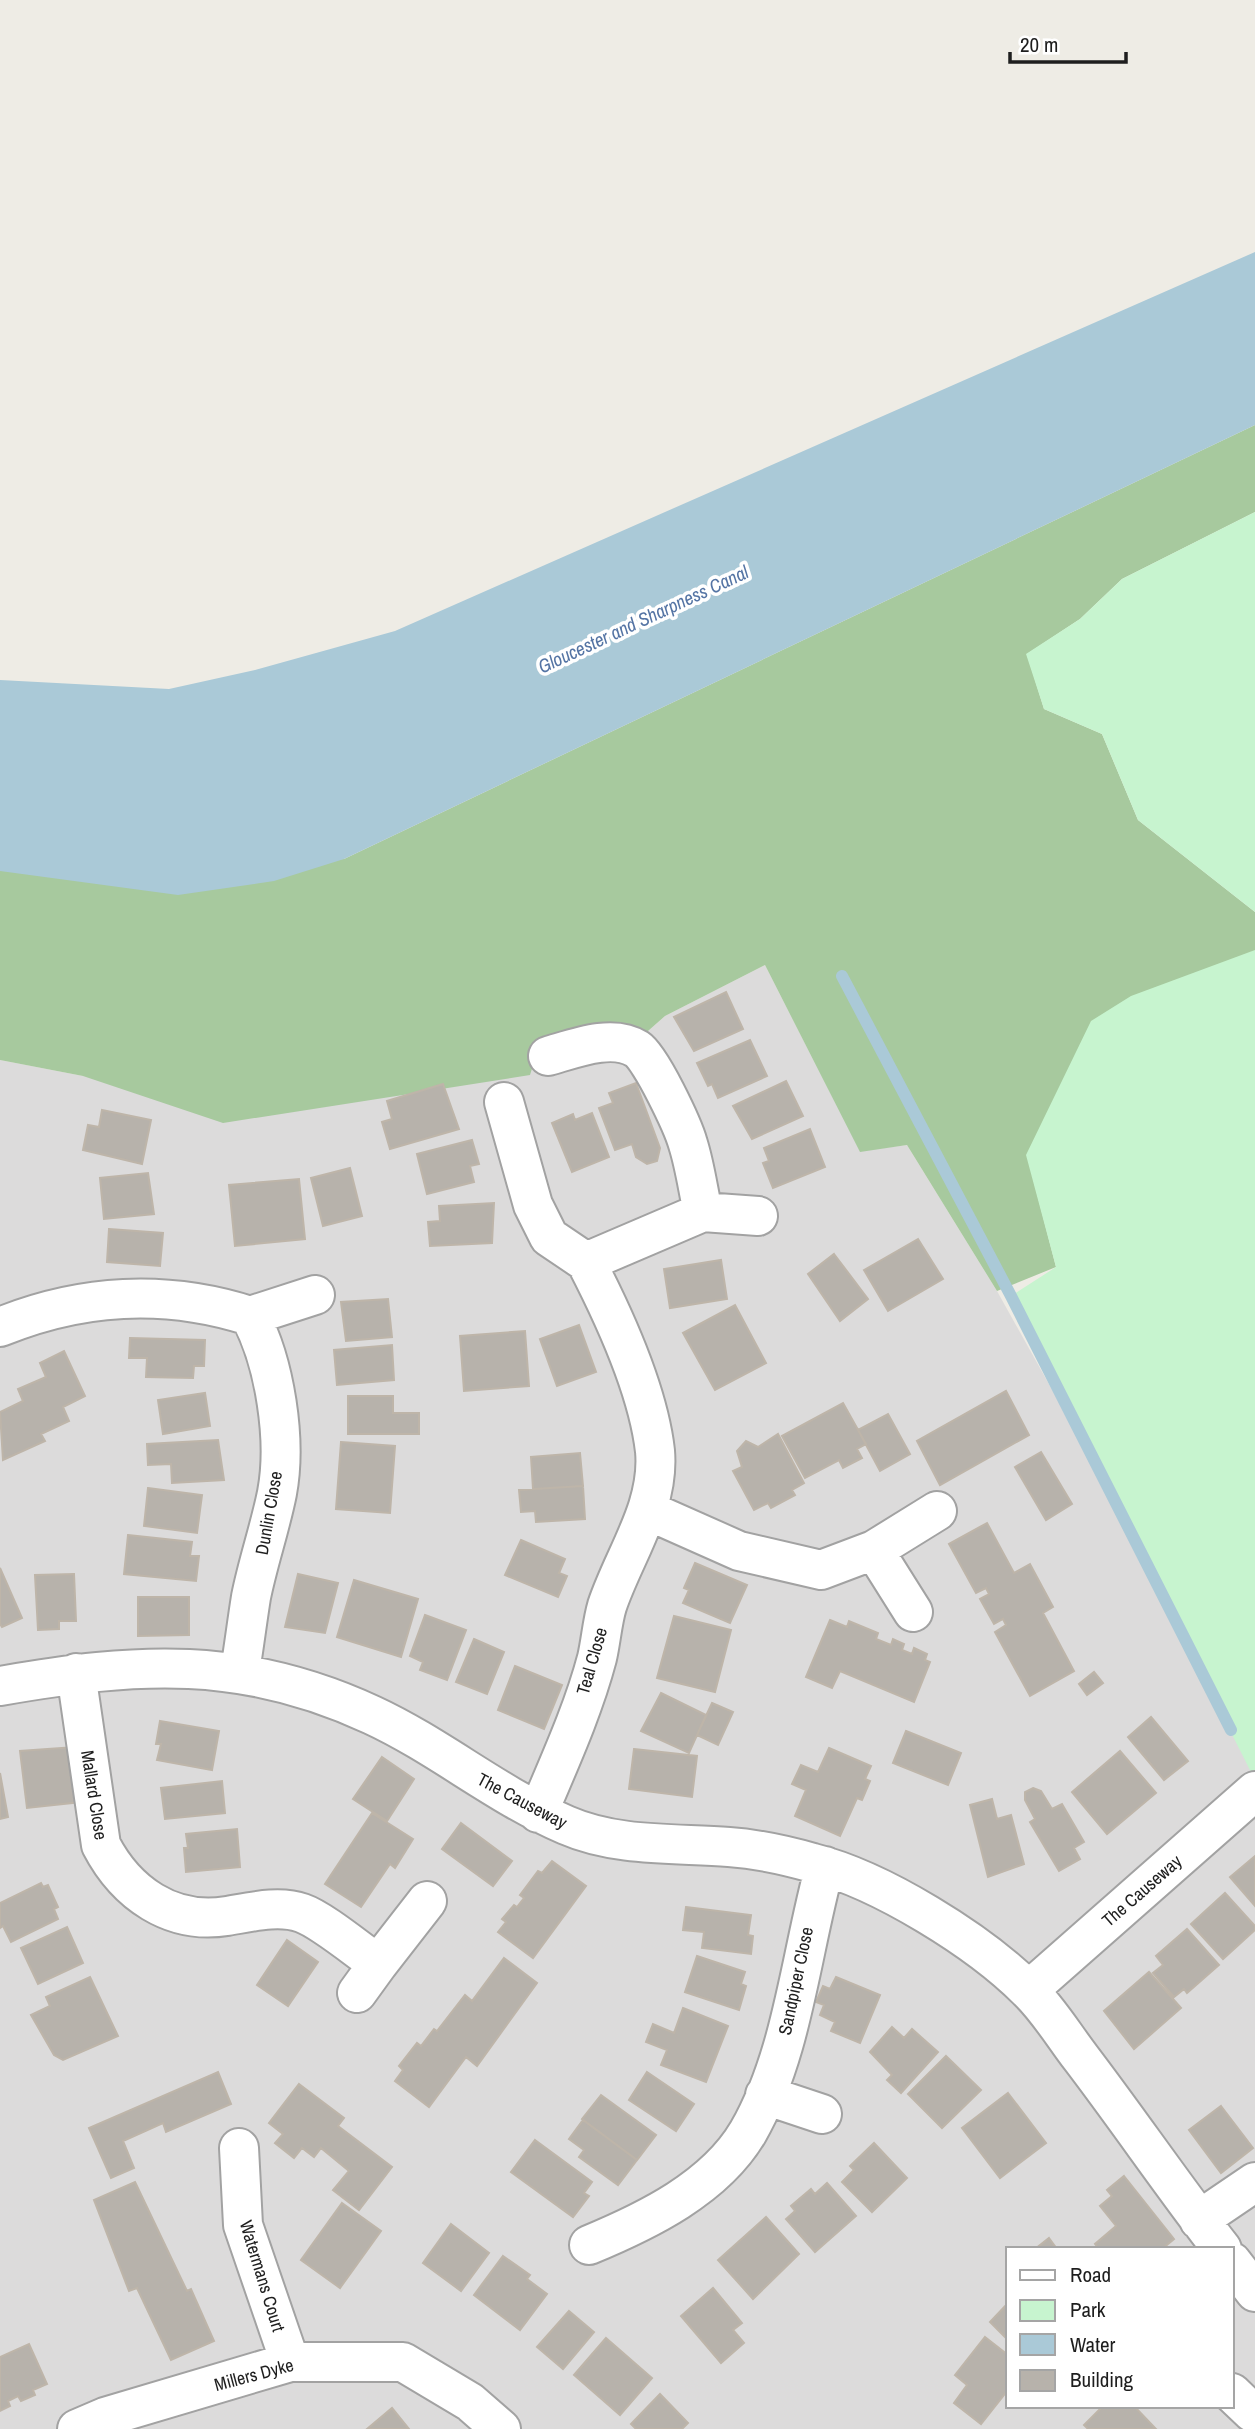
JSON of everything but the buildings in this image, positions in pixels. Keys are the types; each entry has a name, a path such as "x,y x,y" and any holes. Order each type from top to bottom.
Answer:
{"street":[{"path":"548,1056 603,1044 623,1044 638,1049 648,1061 688,1142 703,1212"},
{"name":"Teal Close","path":"504,1102 533,1205 549,1237 586,1262 609,1306 643,1399 655,1452 649,1511 623,1564 606,1609 596,1660 538,1813"},
{"path":"586,1262 703,1212 758,1216"},
{"path":"0,1327 60,1306 131,1298 181,1301 250,1316 315,1295"},
{"name":"Dunlin Close","path":"240,1671 252,1595 277,1490 279,1435 269,1364 262,1338 250,1316"},
{"path":"649,1511 739,1550 821,1570 874,1550 937,1511"},
{"path":"874,1550 913,1612"},
{"name":"The Causeway","path":"0,1686 76,1673 173,1666 240,1671 308,1690 373,1716 538,1813 570,1827 612,1839 758,1850 825,1866 854,1877 922,1912 971,1944 1029,1990 1210,2234 1255,2182"},
{"name":"Mallard Close","path":"76,1673 101,1845 113,1869 159,1907 184,1916 206,1919 277,1910 303,1913 368,1979 427,1901"},
{"name":"The Causeway","path":"1029,1990 1255,1791"},
{"name":"Sandpiper Close","path":"589,2245 633,2244 723,2163 747,2134 765,2095 788,2026 808,1926 825,1866"},
{"path":"765,2095 822,2114"},
{"name":"Watermans Court","path":"239,2148 243,2225 290,2362"},
{"path":"1234,2265 1255,2292"},
{"name":"Millers Dyke","path":"77,2429 105,2417 290,2362 403,2362 470,2402 501,2429"}],"shaded area":[{"path":"765,965 860,1151 907,1145 997,1291 1134,1537 1255,1772 1255,2429 0,2429 0,1060 83,1076 538,1046 648,1031 665,1016"}],"green space":[{"path":"1255,425 1255,512 1122,579 1080,619 1027,654 1044,709 1102,734 1138,820 1255,912 1255,958 1027,1155 1056,1267 997,1291 907,1145 860,1152 765,965 665,1016 648,1031 539,1046 530,1075 223,1123 83,1076 0,1060 0,871 344,859"},
{"path":"1255,512 1255,912 1138,820 1102,734 1044,709 1026,654 1080,619 1122,579"},
{"path":"1255,950 1255,1780 1011,1296 1056,1267 1026,1155 1091,1021 1131,996"}],"water":[{"name":"Gloucester and Sharpness Canal","path":"1255,252 1255,425 344,859 274,881 178,895 0,871 0,680 169,689 255,670 395,631"}],"waterway":[{"path":"842,976 1011,1296 1231,1730"}]}
